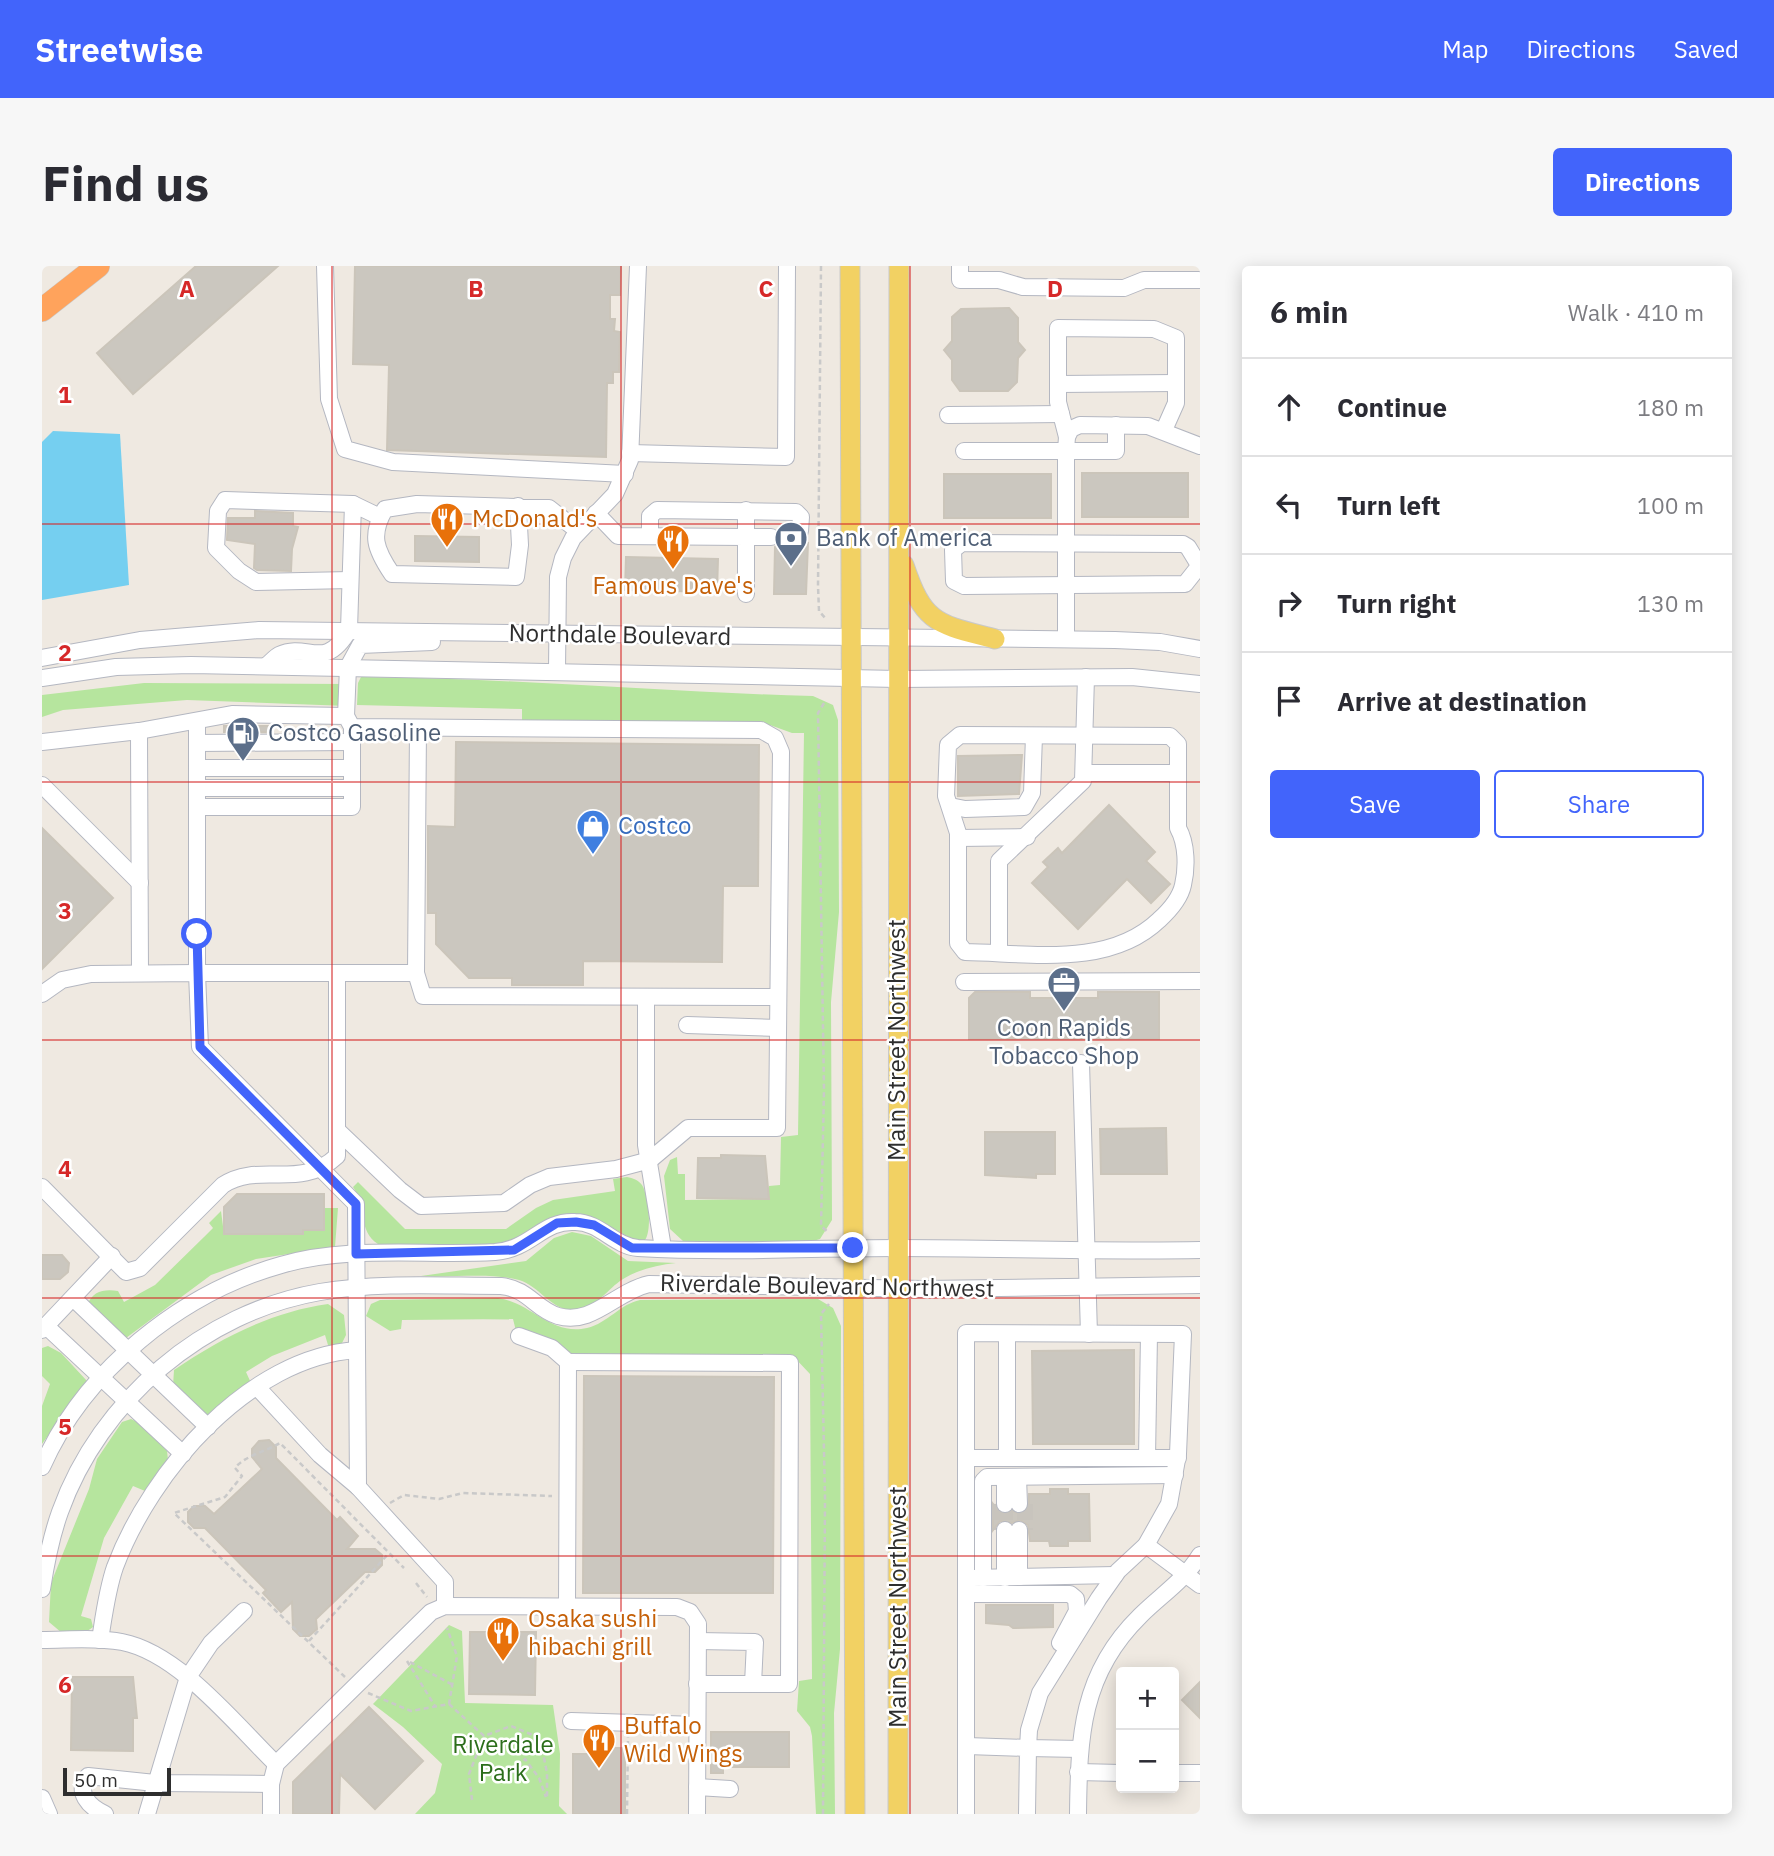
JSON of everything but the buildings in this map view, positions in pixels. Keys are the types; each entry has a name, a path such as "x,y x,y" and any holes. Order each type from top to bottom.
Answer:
{"highway":[{"path":"42,309 88,266"},
{"path":"42,309 98,266"}],"main road":[{"name":"Main Street Northwest","path":"850,266 855,1814"},
{"name":"Main Street Northwest","path":"898,1814 899,266"},
{"path":"898,549 915,597 941,625 995,639"}],"street":[{"path":"325,266 329,399 345,449 393,462 625,474"},
{"path":"556,671 558,577 563,558 578,531 615,494 625,474 630,453 638,266"},
{"path":"630,453 786,457 787,266"},
{"path":"960,266 960,280 999,280 1023,287 1124,288 1168,273 1200,280"},
{"path":"1066,639 1067,443 1061,414 1058,328 1154,330 1176,338 1176,403 1164,430"},
{"path":"1059,384 1176,383"},
{"path":"948,415 1061,414"},
{"path":"1067,443 1071,429 1080,425 1116,425 1148,426 1164,430 1183,442 1200,446"},
{"path":"964,451 1067,443 1116,451 1116,425"},
{"path":"350,580 256,582 239,571 216,548 218,511 226,500 322,501 353,503 380,517"},
{"path":"266,666 279,655 330,652 337,648 349,630 353,503"},
{"path":"518,506 516,578 392,574 379,554 375,526 385,509 417,504 518,506 549,508 578,531"},
{"path":"650,536 650,516 657,510 746,510 796,512 801,517 800,531 793,537"},
{"path":"746,510 746,594"},
{"path":"596,513 618,536 771,537"},
{"path":"962,543 1066,543 1183,544 1199,565 1185,584 964,586 954,581 953,550 962,543"},
{"name":"Northdale Boulevard","path":"42,658 193,634 349,630 850,639 1066,639 1160,642 1200,649"},
{"path":"197,807 352,807 348,667 356,651 367,643 441,641 452,632"},
{"name":"Northdale Boulevard","path":"42,678 139,666 266,666 898,679 1132,677 1200,684"},
{"path":"999,952 999,861 1083,781 1086,677"},
{"path":"42,742 139,731 232,714 350,728"},
{"path":"197,722 197,973 200,1047 356,1204 358,1487"},
{"path":"197,743 406,725 418,729 761,730 775,738 781,752 777,1128 688,1128 650,1160 616,1168 549,1177 530,1185 505,1203 493,1206 421,1206 400,1191 337,1130"},
{"path":"418,729 416,973 424,996 778,997"},
{"path":"139,731 140,973"},
{"path":"960,735 1086,736 1170,736 1178,744 1178,828 1183,837 1185,875 1181,894 1168,912 1146,933 1119,945 1084,953 965,952 957,943 957,838 956,821 946,796 948,745 960,735"},
{"path":"950,806 965,809 1024,807 1031,793 1034,736"},
{"path":"197,768 352,768"},
{"path":"1084,773 1178,773"},
{"path":"42,785 140,883"},
{"path":"197,788 352,788"},
{"path":"957,838 1027,837"},
{"path":"42,1187 126,1272 140,1268 223,1185 237,1176 300,1176 323,1169 337,1156 337,973"},
{"path":"42,994 62,980 91,974 416,973"},
{"path":"964,982 1200,981"},
{"path":"646,997 646,1145 663,1248"},
{"path":"687,1025 778,1028"},
{"path":"1081,1063 1089,1334"},
{"name":"Riverdale Boulevard Northwest","path":"42,1467 79,1404 156,1327 232,1282 281,1265 356,1254 514,1250 557,1223 576,1222 594,1225 624,1245 663,1248 897,1248 1085,1252 1200,1250"},
{"path":"112,1256 44,1328 103,1378 183,1454"},
{"name":"Riverdale Boulevard Northwest","path":"42,1589 60,1511 82,1464 106,1426 178,1353 245,1314 286,1299 357,1286 516,1288 556,1316 574,1319 592,1314 623,1292 649,1284 898,1287 1200,1285"},
{"path":"73,1298 208,1427"},
{"path":"997,1580 966,1458 966,1333 1183,1334 1178,1458 1170,1504 1146,1545 1115,1575 1040,1693 1029,1730 1027,1814"},
{"path":"1007,1334 1007,1458"},
{"path":"1147,1458 1149,1334"},
{"path":"519,1336 552,1348 568,1363 790,1363 789,1684 697,1684"},
{"path":"100,1640 115,1568 135,1523 183,1454 208,1427 257,1387 319,1356 357,1350"},
{"path":"567,1606 568,1363"},
{"path":"257,1387 320,1455 358,1487 445,1582 445,1606"},
{"path":"966,1458 1178,1458"},
{"path":"997,1580 983,1481 1008,1477 1175,1475"},
{"path":"1008,1477 1008,1504 1008,1477"},
{"path":"966,1814 967,1746 997,1580 1009,1530 997,1580"},
{"path":"1146,1545 1194,1580"},
{"path":"1078,1814 1078,1772 1084,1710 1102,1665 1140,1616 1194,1580 1200,1555"},
{"path":"997,1580 1115,1575"},
{"path":"997,1580 1076,1599 1077,1611 1056,1650 1055,1669"},
{"path":"271,1814 271,1784 276,1764 431,1612 445,1606 567,1606 677,1607 690,1612 698,1624 697,1814"},
{"path":"147,1814 188,1677 211,1643 244,1611"},
{"path":"42,1640 124,1642 167,1660 188,1677 276,1764"},
{"path":"698,1640 755,1642 753,1684"},
{"path":"571,1721 697,1725"},
{"path":"967,1746 1080,1749"},
{"path":"1078,1772 1116,1773"},
{"path":"1179,1773 1200,1773"},
{"path":"104,1814 89,1805 84,1797 85,1780 88,1776 155,1783 271,1784"},
{"path":"697,1787 730,1789"},
{"path":"42,1798 50,1814"}],"path":[{"path":"821,266 818,586 819,611 826,620"},
{"path":"824,703 818,712 824,1090 820,1203 821,1226 828,1232"},
{"path":"823,1814 825,1498 821,1314 829,1304"},
{"path":"319,1650 174,1513 225,1497 242,1476 235,1468 239,1462 264,1453 280,1443 404,1568"},
{"path":"378,1509 404,1495 439,1499 463,1493 567,1496"},
{"path":"309,1641 389,1553"},
{"path":"416,1583 428,1598"},
{"path":"447,1628 457,1656 449,1704"},
{"path":"435,1707 407,1661 453,1685"},
{"path":"374,1696 411,1712 449,1704"},
{"path":"449,1704 484,1736"},
{"path":"627,1814 629,1723"},
{"path":"472,1800 469,1774 484,1736 511,1726 540,1738 547,1773 547,1800 539,1778 525,1759 512,1773"}],"green space":[{"path":"361,677 813,696 833,705 838,720 839,912 831,1002 832,1220 820,1239 810,1242 683,1241 670,1229 664,1176 670,1160 677,1157 678,1174 685,1174 685,1200 767,1199 769,1186 780,1185 781,1137 798,1135 804,733 792,733 770,725 522,723 522,709 357,705 358,683"},
{"path":"144,683 347,684 347,706 187,700 63,710 42,717 42,695"},
{"path":"627,1177 642,1185 648,1205 647,1235 645,1240 639,1242 600,1221 575,1214 559,1217 525,1237 504,1243 448,1247 378,1244 367,1233 360,1202 353,1187 358,1182 405,1229 506,1229 536,1208 553,1200 615,1191 613,1179"},
{"path":"324,1208 338,1208 335,1247 256,1259 211,1275 126,1338 87,1306 99,1292 118,1291 124,1302 155,1285 213,1228 209,1223 221,1211 224,1234 303,1234 303,1230 324,1230"},
{"path":"572,1232 591,1236 628,1261 676,1263 633,1274 588,1307 575,1310 559,1307 519,1280 483,1276 421,1276 526,1261 554,1238"},
{"path":"498,1298 521,1306 552,1323 574,1329 594,1326 626,1305 640,1300 818,1299 833,1308 841,1326 840,1649 834,1713 835,1814 816,1814 812,1736 810,1727 797,1711 799,1681 812,1679 810,1374 793,1356 572,1357 563,1348 516,1331 513,1319 402,1320 401,1329 390,1331 366,1316 371,1304 380,1300"},
{"path":"328,1304 344,1315 346,1335 341,1345 328,1345 325,1335 272,1356 246,1372 251,1383 209,1416 173,1386 174,1370 228,1337 286,1313"},
{"path":"48,1346 61,1353 87,1381 42,1444 42,1406 50,1384 42,1376 42,1348"},
{"path":"131,1419 139,1423 167,1451 168,1460 145,1491 133,1486 104,1538 81,1616 91,1619 93,1627 86,1632 62,1633 49,1622 51,1583 89,1489 97,1459 122,1422"},
{"name":"Riverdale Park","path":"449,1625 462,1631 465,1703 553,1705 560,1754 559,1806 567,1814 415,1814 435,1793 442,1764 403,1727 373,1704"}],"water":[{"path":"53,431 120,434 129,585 42,600 42,442"}],"tunnel":[{"path":"991,1504 992,1530"},
{"path":"1005,1504 1005,1530"},
{"path":"1025,1504 1025,1530"}],"place":[{"name":"McDonald's","path":"447,549"},
{"name":"Bank of America","path":"791,568"},
{"name":"Famous Dave's","path":"673,571"},
{"name":"Costco Gasoline","path":"243,763"},
{"name":"Costco","path":"593,856"},
{"name":"Coon Rapids Tobacco Shop","path":"1064,1013"},
{"name":"Osaka sushi hibachi grill","path":"503,1663"},
{"name":"Buffalo Wild Wings","path":"599,1770"}],"route":[{"path":"197,934 200,1047 356,1204 356,1254 514,1250 528,1244 540,1232 557,1223 576,1222 594,1225 632,1248 853,1248"}]}
